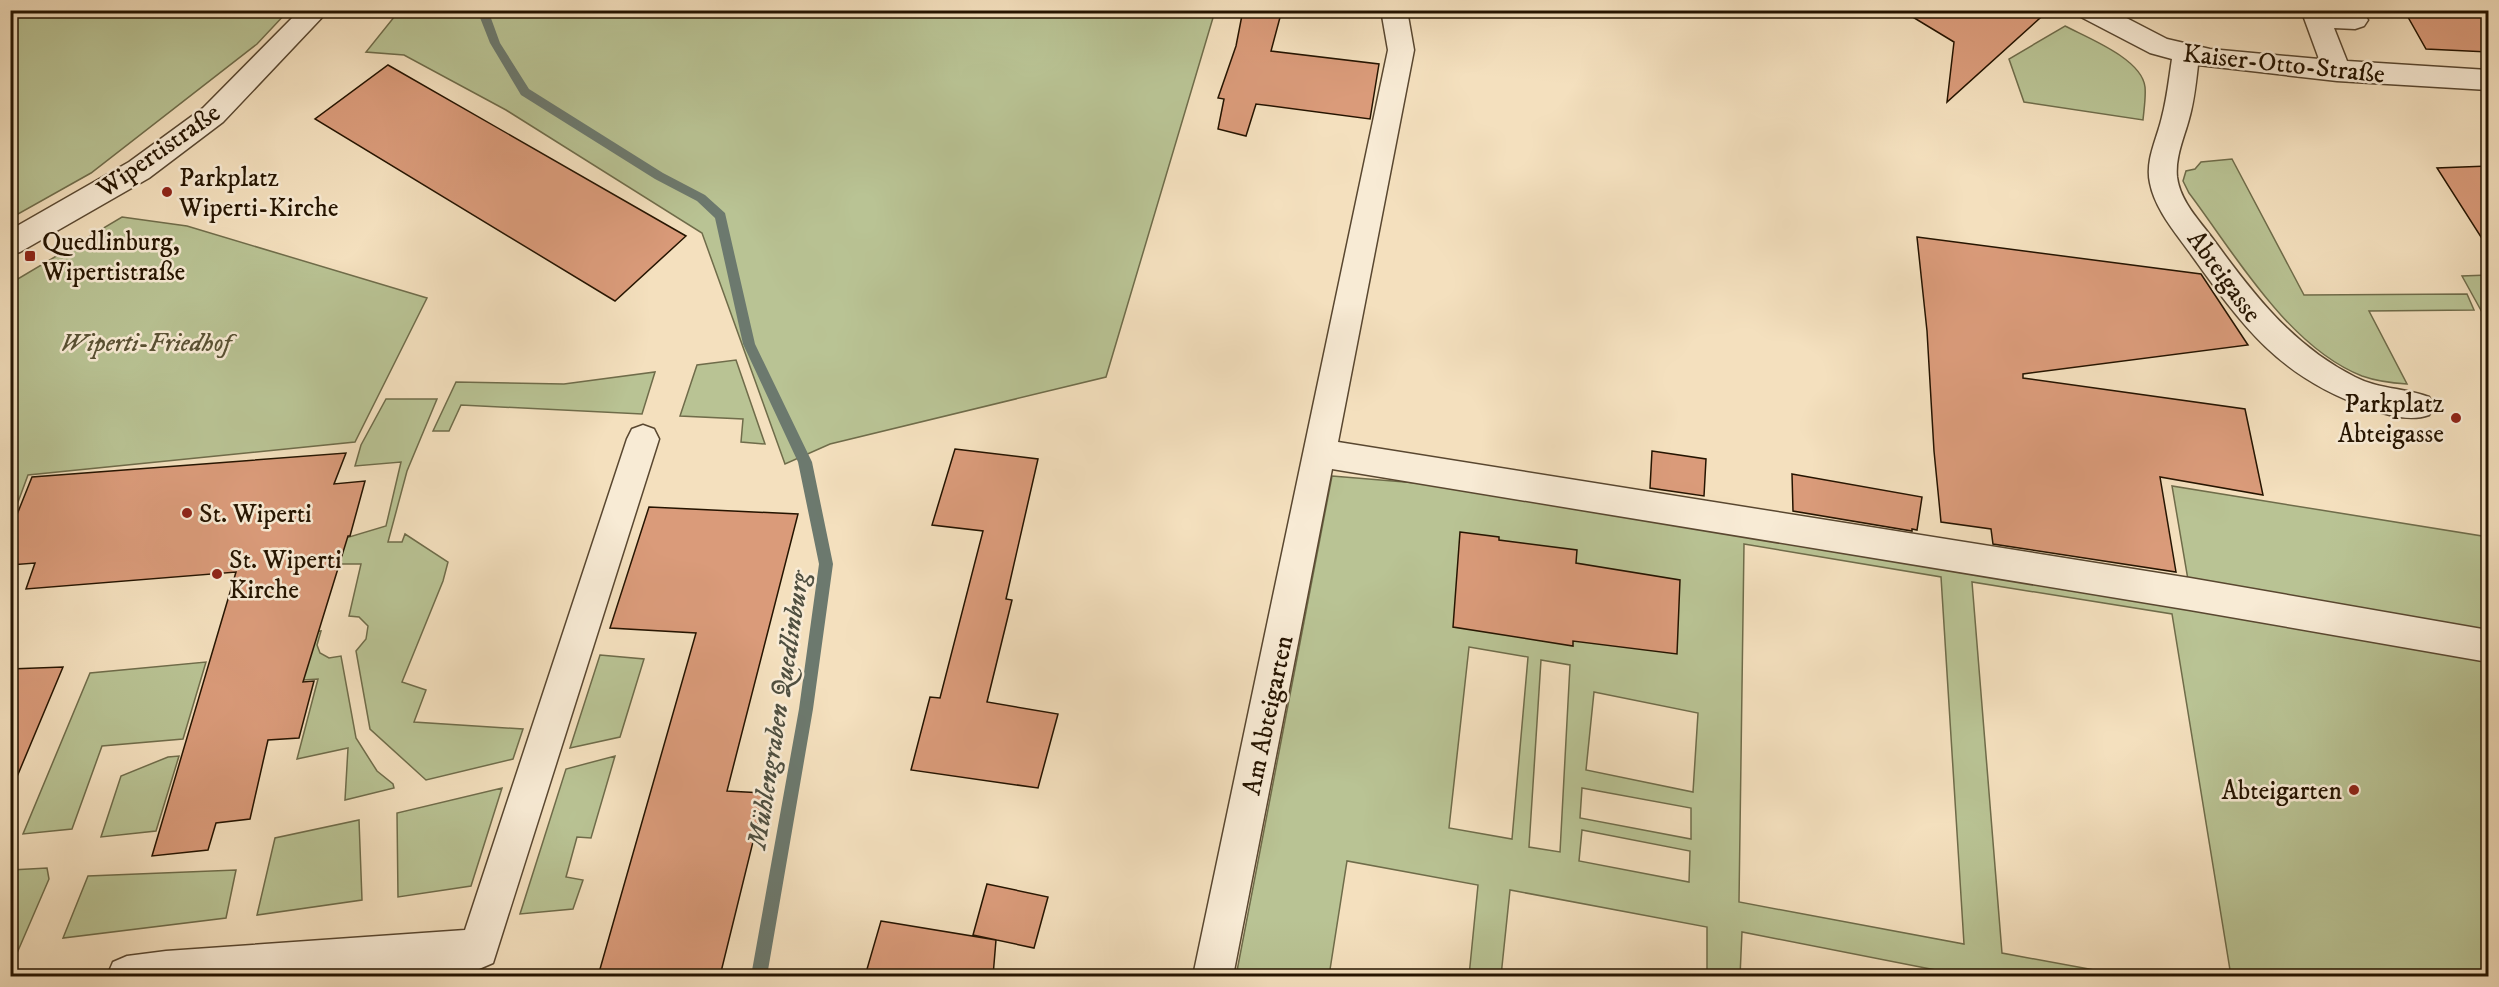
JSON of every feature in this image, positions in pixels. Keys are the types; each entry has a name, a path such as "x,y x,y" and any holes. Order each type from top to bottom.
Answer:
{"street":[{"name":"Wipertistraße","path":"10,244 139,170 213,115 316,10"},
{"name":"Am Abteigarten","path":"1213,976 1401,50 1394,10"},
{"name":"Kaiser-Otto-Straße","path":"2088,10 2143,40 2186,55 2233,63 2488,80"},
{"path":"2337,71 2317,18 2355,20"},
{"name":"Abteigasse","path":"2186,55 2176,117 2162,174 2181,216 2242,303 2267,332 2299,361 2328,380 2359,393 2418,406"},
{"path":"127,976 166,971 479,949 643,439"},
{"path":"1320,453 2178,592 2488,646"}],"green space":[{"path":"11,10 288,11 257,44 91,173 11,218"},
{"path":"399,11 1215,11 1106,377 830,444 785,464 702,233 506,110 404,55 366,52"},
{"path":"2065,26 2112,50 2134,67 2142,77 2145,87 2143,120 2024,102 2009,59"},
{"path":"2232,159 2304,295 2467,294 2474,310 2369,311 2407,384 2367,378 2335,362 2310,344 2265,296 2189,193 2183,181 2186,171 2195,169 2201,162"},
{"name":"Wiperti-Friedhof","path":"122,217 187,226 427,298 355,442 28,475 11,521 11,283"},
{"path":"2488,275 2488,323 2462,276"},
{"path":"736,360 765,444 741,442 743,419 680,416 697,365"},
{"path":"655,372 642,414 461,405 449,431 433,431 456,382 564,384"},
{"path":"386,399 437,399 407,471 388,542 402,542 405,534 448,562 443,581 402,682 426,690 414,722 523,729 513,759 426,780 370,729 356,651 366,639 368,626 359,617 349,616 361,564 323,564 329,543 386,526 401,462 355,466 361,445"},
{"path":"1332,476 1453,486 2192,603 2172,486 2488,537 2488,976 2231,976 2172,614 1972,582 2002,953 2127,976 1966,976 1742,932 1740,976 1707,976 1707,927 1510,890 1501,976 1469,976 1478,885 1347,861 1329,976 1236,976","holes":["1744,544 1941,577 1964,944 1739,902","1469,647 1528,657 1512,839 1449,828","1541,660 1570,665 1560,852 1529,847","1594,692 1698,713 1693,792 1586,770","1582,788 1691,808 1691,839 1580,818","1582,830 1690,851 1689,882 1579,861"]},
{"path":"321,631 317,645 320,653 329,658 341,656 356,738 377,771 393,784 394,788 345,800 348,748 297,759 318,679 286,681 298,634"},
{"path":"600,655 644,659 620,737 570,748"},
{"path":"206,662 183,739 102,746 72,829 23,834 90,673"},
{"path":"179,756 156,831 101,837 121,776 168,757"},
{"path":"615,756 591,838 577,837 566,877 583,880 573,909 520,914 566,769"},
{"path":"502,788 471,886 398,897 397,813"},
{"path":"359,820 362,900 257,915 275,838"},
{"path":"47,868 49,879 11,967 11,870"},
{"path":"236,870 226,918 63,938 88,876"}],"building":[{"path":"1243,10 1282,10 1271,51 1379,64 1370,119 1256,104 1246,136 1218,129 1224,99 1218,98 1236,46"},
{"path":"1901,10 2049,10 1947,102 1954,42"},
{"path":"2404,10 2488,10 2488,52 2426,49"},
{"path":"388,65 686,236 615,301 315,119"},
{"path":"2488,166 2488,248 2437,168"},
{"path":"1917,237 2201,274 2248,345 2023,374 2023,378 2245,409 2263,495 2160,477 2176,572 1993,544 1991,529 1941,522 1927,331"},
{"path":"955,449 1038,459 1006,599 1012,600 987,702 1058,714 1038,788 911,770 930,697 940,698 983,531 932,525"},
{"path":"1652,451 1706,459 1704,496 1650,488"},
{"path":"346,453 334,484 365,481 350,536 348,536 303,682 314,681 299,738 268,740 250,819 216,823 208,850 152,856 236,572 26,589 35,563 10,565 10,532 32,477"},
{"path":"1792,474 1922,497 1917,530 1793,511"},
{"path":"649,507 798,514 727,791 765,793 720,976 598,976 696,633 610,628"},
{"path":"1460,532 1499,537 1499,540 1577,550 1576,563 1680,580 1677,654 1573,641 1573,646 1453,627"},
{"path":"63,667 11,791 10,791 10,669"},
{"path":"987,884 1048,897 1034,948 973,935"},
{"path":"881,921 996,940 993,976 865,976"}],"waterway":[{"name":"Mühlengraben Quedlinburg","path":"482,10 495,43 525,92 659,176 701,198 721,216 749,344 805,462 826,564 806,709 759,976"}],"place":[{"name":"Parkplatz Wiperti-Kirche","path":"167,192"},
{"name":"Quedlinburg, Wipertistraße","path":"30,256"},
{"name":"Parkplatz Abteigasse","path":"2456,418"},
{"name":"St. Wiperti","path":"187,513"},
{"name":"St. Wiperti Kirche","path":"217,574"},
{"name":"Abteigarten","path":"2354,790"}]}
